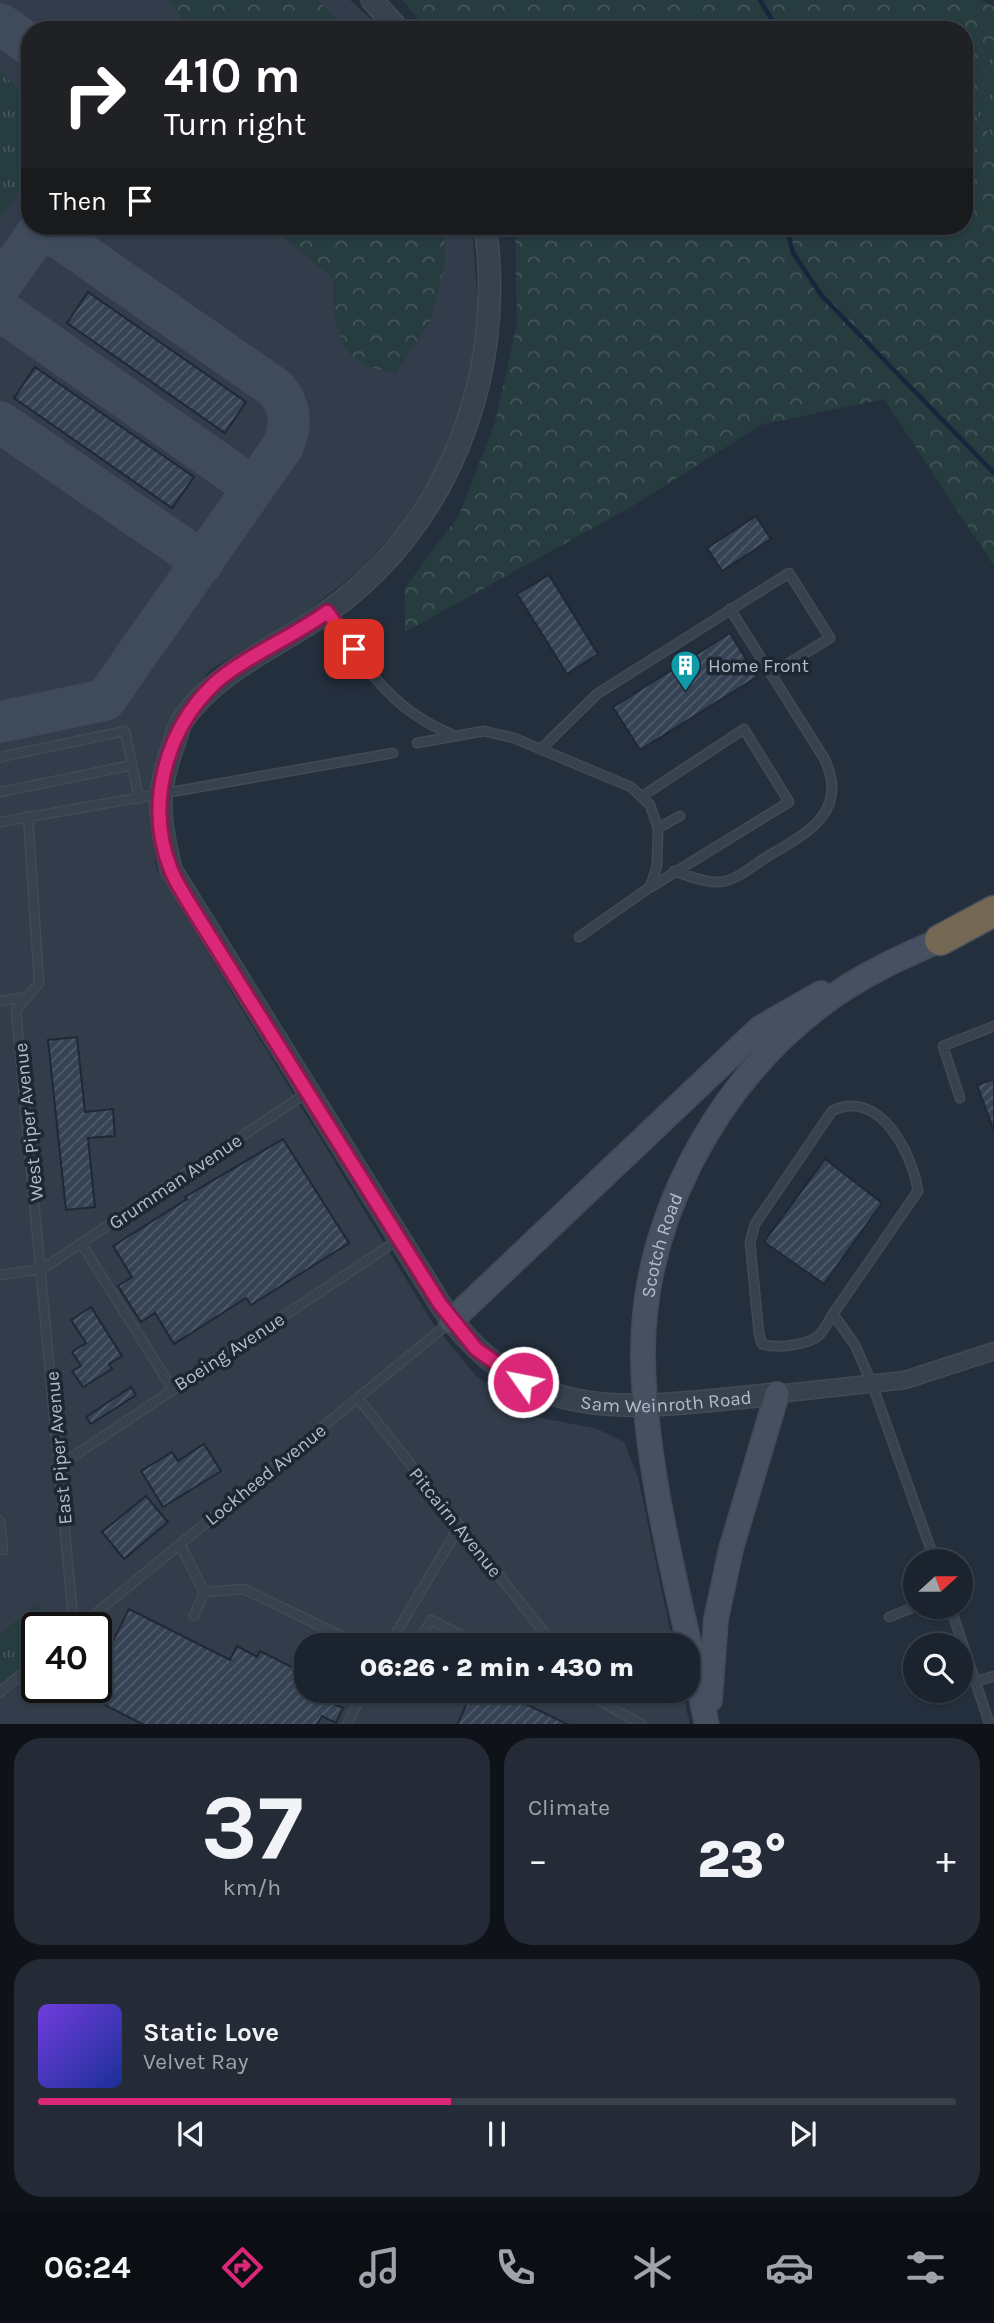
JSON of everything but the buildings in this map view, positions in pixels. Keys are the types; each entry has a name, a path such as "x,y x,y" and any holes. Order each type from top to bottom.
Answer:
{"highway":[{"path":"940,940 994,911"}],"main road":[{"name":"Scotch Road","path":"709,1724 656,1482 645,1406 643,1357 650,1284 658,1248 684,1177 728,1102 769,1052 816,1008 872,972 994,918"},
{"path":"451,1321 760,1028 797,1005 872,972"},
{"path":"709,1724 719,1608 730,1549 777,1394"}],"street":[{"path":"373,0 391,21"},
{"name":"Sam Weinroth Road","path":"486,235 491,286 488,329 474,404 460,444 424,511 399,545 371,575 327,612 216,682 181,722 163,775 150,798 163,834 171,870 451,1321 476,1349 498,1367 542,1391 591,1404 645,1406 872,1384 924,1375 994,1351"}],"lane":[{"path":"541,749 597,694 789,573 830,638 771,674"},
{"path":"674,871 702,880 728,880 806,833 828,808 832,782 827,766 730,609"},
{"path":"327,612 382,689 415,717 451,734"},
{"path":"579,937 674,871 789,802 744,729 641,797"},
{"path":"0,757 125,731 132,765 150,798"},
{"path":"417,743 451,734 484,731 514,738 631,787 650,805 658,828 657,866 650,887"},
{"path":"0,817 0,822 150,798 393,753"},
{"path":"0,792 132,765"},
{"name":"West Piper Avenue","path":"28,816 39,983 16,1010 43,1269"},
{"path":"658,828 680,816"},
{"path":"0,1001 27,997"},
{"path":"960,1098 943,1046 994,1026"},
{"name":"Grumman Avenue","path":"43,1269 308,1092"},
{"path":"860,1104 876,1113 898,1138 915,1172 918,1191 833,1314 819,1336 809,1341 771,1347 762,1344 750,1242 755,1224 832,1111 844,1105 860,1104"},
{"name":"Boeing Avenue","path":"60,1465 172,1388 399,1240"},
{"path":"81,1243 172,1388"},
{"path":"0,1275 43,1269"},
{"name":"East Piper Avenue","path":"43,1269 74,1612"},
{"path":"833,1314 855,1345 872,1384 931,1549"},
{"name":"Lockheed Avenue","path":"96,1612 451,1321"},
{"name":"Pitcairn Avenue","path":"358,1398 545,1633"},
{"path":"0,1521 3,1550"},
{"path":"396,1633 459,1527"},
{"path":"180,1544 204,1592 194,1616"},
{"path":"204,1592 244,1589 335,1633"},
{"path":"889,1617 903,1612"},
{"path":"954,1619 990,1724"},
{"path":"424,1633 431,1620 450,1633"},
{"path":"0,1692 21,1674"},
{"path":"975,1682 994,1676"},
{"path":"347,1724 358,1703"},
{"path":"605,1703 642,1724"}],"shaded area":[{"path":"0,0 350,0 373,21 21,21 21,235 473,235 478,305 472,366 458,422 433,474 401,525 360,570 307,611 210,670 170,723 158,764 149,820 157,870 432,1322 476,1376 535,1417 595,1428 624,1442 638,1477 670,1633 294,1633 294,1703 685,1703 690,1724 0,1724"}],"green space":[{"path":"169,0 317,0 339,21 183,21"},
{"path":"402,0 980,0 994,7 994,39 973,103 973,21 420,21"},
{"path":"994,39 994,141 973,108"},
{"path":"0,71 21,92 21,189 0,219"},
{"path":"973,108 994,141 994,566 884,399 761,425 631,507 405,632 405,588 459,515 495,423 517,323 515,235 973,235"},
{"path":"285,235 444,235 445,266 430,322 396,373 363,364 353,357 337,327 333,278 285,239"},
{"path":"36,1604 46,1612 26,1612"},
{"path":"21,1616 21,1673 0,1695 0,1634"}],"waterway":[{"path":"760,0 773,21"},
{"path":"788,235 793,253 822,296 994,473"}],"taxiway":[{"path":"0,24 21,39"},
{"path":"0,286 36,235"},
{"path":"0,722 105,700 283,446 289,423 287,409 275,388 55,235"},
{"path":"0,310 254,488"},
{"path":"0,422 203,562"}],"place":[{"name":"Home Front","path":"685,692"}],"route":[{"path":"354,649 327,612 216,682 181,722 161,780 163,834 171,870 277,1045 456,1328 498,1367 523,1382"}]}
